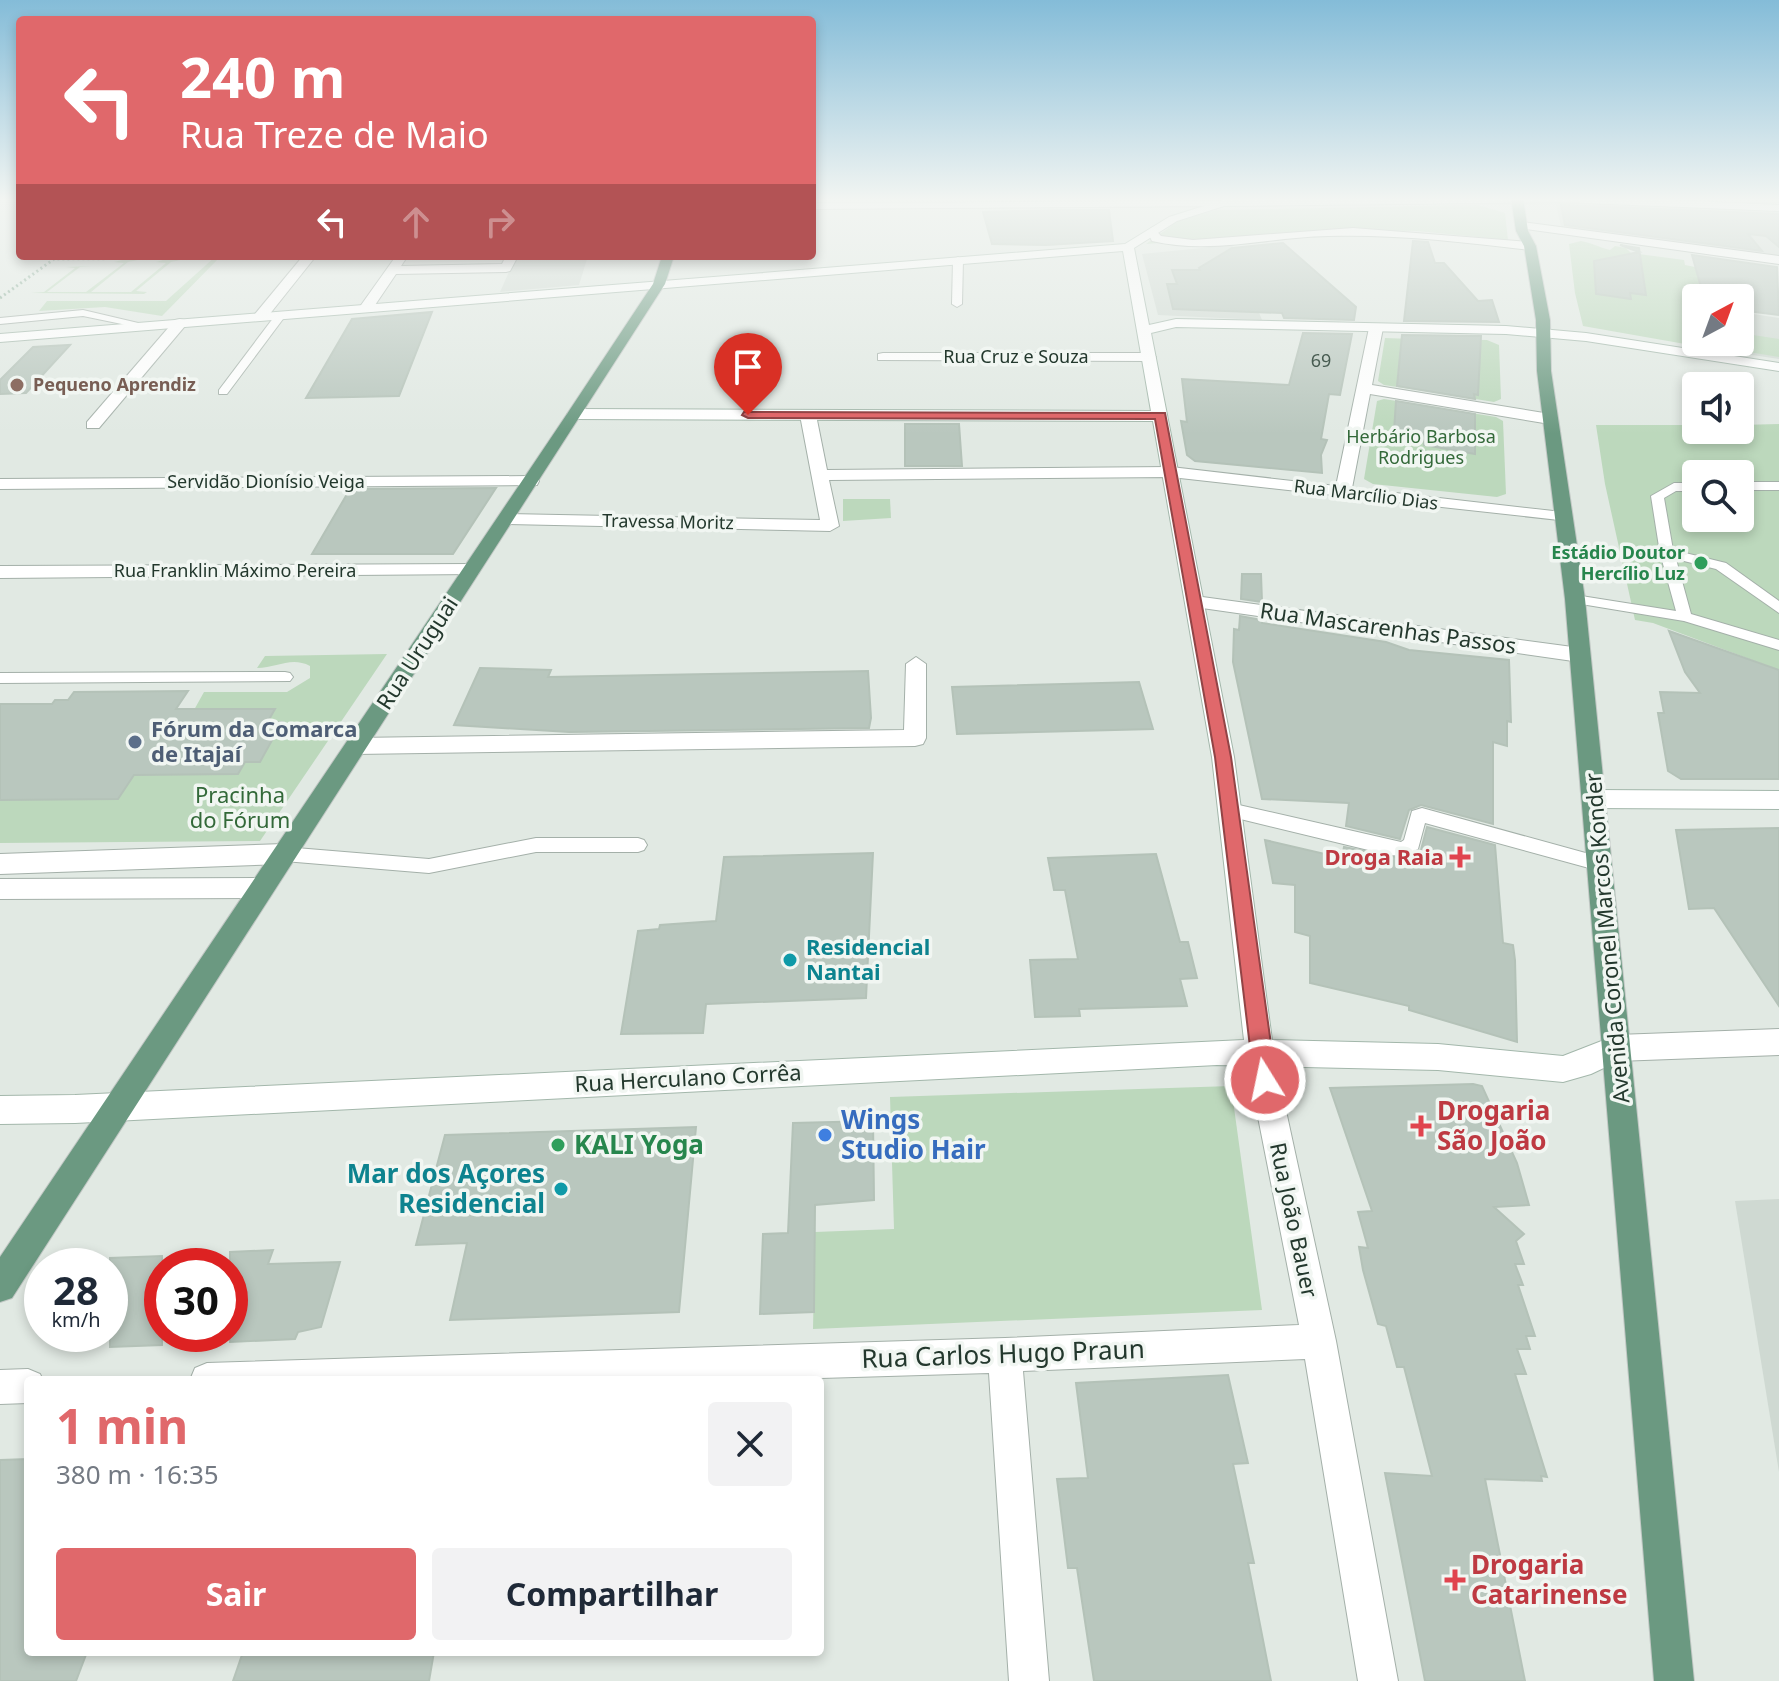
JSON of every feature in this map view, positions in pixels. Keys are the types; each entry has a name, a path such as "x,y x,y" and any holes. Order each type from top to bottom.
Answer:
{"main road":[{"name":"Rua Uruguai","path":"0,1286 575,414 661,276"},
{"name":"Avenida Coronel Marcos Konder","path":"1535,276 1543,320 1550,419 1562,517 1575,599 1674,1681"}],"street":[{"path":"260,317 293,276"},
{"path":"366,308 388,276"},
{"path":"0,338 753,276"},
{"name":"Rua João Bauer","path":"1134,276 1230,810 1259,1051 1319,1341 1378,1681"},
{"path":"1142,313 1176,323"},
{"path":"93,425 180,323"},
{"path":"1145,330 1176,323 1542,333 1779,367"},
{"path":"1343,492 1376,328"},
{"name":"Rua Cruz e Souza","path":"883,357 1149,357"},
{"path":"1363,388 1550,419"},
{"path":"575,414 1160,416"},
{"path":"808,415 822,475"},
{"name":"Rua Marcílio Dias","path":"822,475 1171,472 1562,517"},
{"name":"Travessa Moritz","path":"506,519 830,526 822,475"},
{"name":"Servidão Dionísio Veiga","path":"0,484 531,481"},
{"name":"Rua Franklin Máximo Pereira","path":"0,572 471,570"},
{"name":"Rua Mascarenhas Passos","path":"1195,602 1580,655"},
{"path":"356,746 915,738 916,664"},
{"path":"1594,799 1779,800"},
{"path":"0,864 284,854"},
{"path":"0,889 262,888"},
{"path":"1617,1048 1779,1042"},
{"name":"Rua Herculano Corrêa","path":"0,1110 118,1107 1259,1051 1438,1057 1563,1069 1581,1065 1617,1048"},
{"name":"Rua Carlos Hugo Praun","path":"335,1376 1005,1355 1319,1341"},
{"path":"1005,1355 1029,1681"},
{"path":"0,1387 24,1386"}],"lane":[{"path":"957,304 958,276"},
{"path":"0,321 83,313 146,326"},
{"path":"223,392 281,315"},
{"path":"1754,486 1779,486"},
{"path":"1682,487 1674,487 1657,496 1667,553 1685,617"},
{"path":"1667,553 1721,566 1779,608"},
{"path":"1575,599 1685,617 1779,645"},
{"path":"0,678 285,677"},
{"path":"1230,810 1352,841 1403,849 1412,844 1418,816 1422,815 1508,836 1600,864"},
{"path":"284,854 429,866 536,845 638,845"}],"path":[{"path":"0,298 30,276"}],"shaded area":[{"path":"507,276 582,276 579,285 500,292"},
{"path":"1148,276 1245,276 1262,320 1158,315"},
{"path":"1754,314 1779,318 1779,359 1754,355"},
{"path":"1779,1199 1779,1472 1735,1201"}],"green space":[{"path":"64,276 68,276 47,292 86,292 106,276 110,276 91,292 131,292 154,276 136,291 147,292 144,294 31,293 44,292"},
{"path":"193,276 201,276 162,316 105,307 39,311 47,301 166,301"},
{"path":"1573,276 1698,276 1700,284 1682,284 1682,343 1583,326"},
{"path":"1754,335 1779,339 1779,357 1754,353"},
{"path":"1385,338 1412,339 1401,344 1397,381 1452,391 1451,395 1384,385 1378,381"},
{"path":"1423,339 1487,340 1499,345 1501,399 1494,402 1457,396"},
{"name":"Herbário Barbosa Rodrigues","path":"1384,399 1496,417 1503,421 1506,494 1497,497 1373,484 1364,479 1377,401"},
{"name":"Estádio Doutor Hercílio Luz","path":"1779,424 1779,670 1653,623 1635,620 1605,484 1596,425 1682,425 1682,444 1754,444 1754,425"},
{"path":"843,499 890,499 891,518 843,521"},
{"name":"Pracinha do Fórum","path":"387,654 260,841 0,843 0,800 118,799 134,775 238,774 245,762 260,762 281,723 267,723 274,709 194,710 204,692 287,692 310,678 310,666 303,663 257,668 265,656"},
{"path":"1231,1086 1262,1310 813,1329 815,1232 894,1229 890,1097"}],"building":[{"path":"1174,276 1321,276 1356,307 1354,320 1284,318 1282,313 1173,309 1167,284 1177,284"},
{"path":"1409,276 1456,276 1478,301 1492,300 1499,322 1404,321"},
{"path":"1595,276 1643,276 1646,295 1630,293 1631,299 1596,294"},
{"path":"1698,276 1777,276 1779,315 1754,312 1754,284 1700,284"},
{"path":"432,312 399,396 306,398 352,319"},
{"path":"1303,333 1352,334 1340,395 1329,394 1321,439 1327,440 1321,455 1322,473 1195,461 1187,455 1181,421 1187,422 1182,379 1289,385"},
{"path":"1402,335 1481,336 1478,395 1474,394 1475,399 1397,386"},
{"name":"Pequeno Aprendiz","path":"70,345 26,393 0,394 0,380 33,347"},
{"path":"1396,401 1475,414 1475,454 1424,445 1424,436 1394,431"},
{"path":"905,424 959,424 962,466 905,466"},
{"path":"496,488 453,554 312,554 350,489"},
{"path":"1242,574 1261,574 1262,602 1241,599"},
{"path":"1240,616 1262,620 1262,623 1386,642 1409,650 1509,660 1511,722 1507,721 1507,746 1493,742 1493,824 1421,805 1409,810 1400,839 1346,826 1349,803 1262,799 1233,662 1234,629 1239,630"},
{"path":"1669,631 1779,670 1779,779 1681,779 1668,771 1658,713 1664,713 1660,692 1700,693 1685,672"},
{"path":"480,668 551,670 548,677 868,671 871,718 869,728 569,732 454,725"},
{"path":"1139,682 1153,729 957,734 952,687"},
{"name":"Fórum da Comarca de Itajaí","path":"188,691 176,709 275,709 267,723 282,722 260,762 245,762 238,774 134,775 118,799 0,800 0,704 52,704 55,700 68,700 74,692"},
{"path":"1427,827 1495,845 1503,943 1513,945 1515,960 1517,1042 1409,1010 1409,1006 1310,983 1310,936 1295,932 1295,885 1273,883 1265,840 1342,858 1344,847 1403,859 1421,850"},
{"path":"1779,828 1779,1006 1714,908 1689,909 1676,830"},
{"name":"Residencial Nantai","path":"873,853 866,998 706,1004 703,1033 621,1034 638,931 659,929 660,925 716,921 724,857"},
{"path":"1156,854 1180,942 1188,942 1197,978 1180,979 1187,1006 1079,1009 1080,1016 1035,1017 1030,960 1078,959 1065,890 1054,890 1048,858"},
{"path":"1482,1086 1517,1163 1529,1205 1494,1207 1524,1234 1516,1241 1524,1264 1515,1264 1523,1285 1518,1285 1535,1336 1526,1336 1530,1349 1517,1349 1526,1374 1515,1374 1547,1477 1541,1476 1542,1481 1485,1479 1525,1681 1425,1681 1385,1473 1432,1476 1404,1367 1397,1367 1386,1326 1378,1324 1363,1270 1359,1247 1368,1248 1358,1212 1372,1211 1330,1088"},
{"path":"873,1121 874,1200 815,1205 814,1312 760,1314 763,1234 788,1233 793,1123"},
{"name":"Mar dos Açores Residencial","path":"696,1127 679,1312 450,1320 467,1243 416,1245 445,1135"},
{"path":"273,1250 268,1264 340,1262 321,1327 298,1332 295,1339 248,1341 248,1251"},
{"path":"128,1257 144,1257 144,1346 128,1346"},
{"path":"1228,1375 1248,1463 1233,1464 1254,1563 1248,1563 1271,1681 1094,1681 1077,1568 1068,1568 1057,1479 1088,1478 1076,1383"},
{"path":"24,1459 24,1656 85,1656 76,1681 0,1681 0,1460"},
{"path":"242,1656 433,1656 429,1681 233,1681"}],"place":[{"name":"Pequeno Aprendiz","path":"17,385"},
{"name":"Estádio Doutor Hercílio Luz","path":"1701,563"},
{"name":"Fórum da Comarca de Itajaí","path":"135,742"},
{"name":"Droga Raia","path":"1460,857"},
{"name":"Residencial Nantai","path":"790,960"},
{"name":"Drogaria São João","path":"1421,1126"},
{"name":"Wings Studio Hair","path":"825,1135"},
{"name":"KALI Yoga","path":"558,1145"},
{"name":"Mar dos Açores Residencial","path":"561,1189"},
{"name":"Drogaria Catarinense","path":"1455,1580"}],"route":[{"path":"748,415 1160,416 1223,757 1265,1080"}]}
